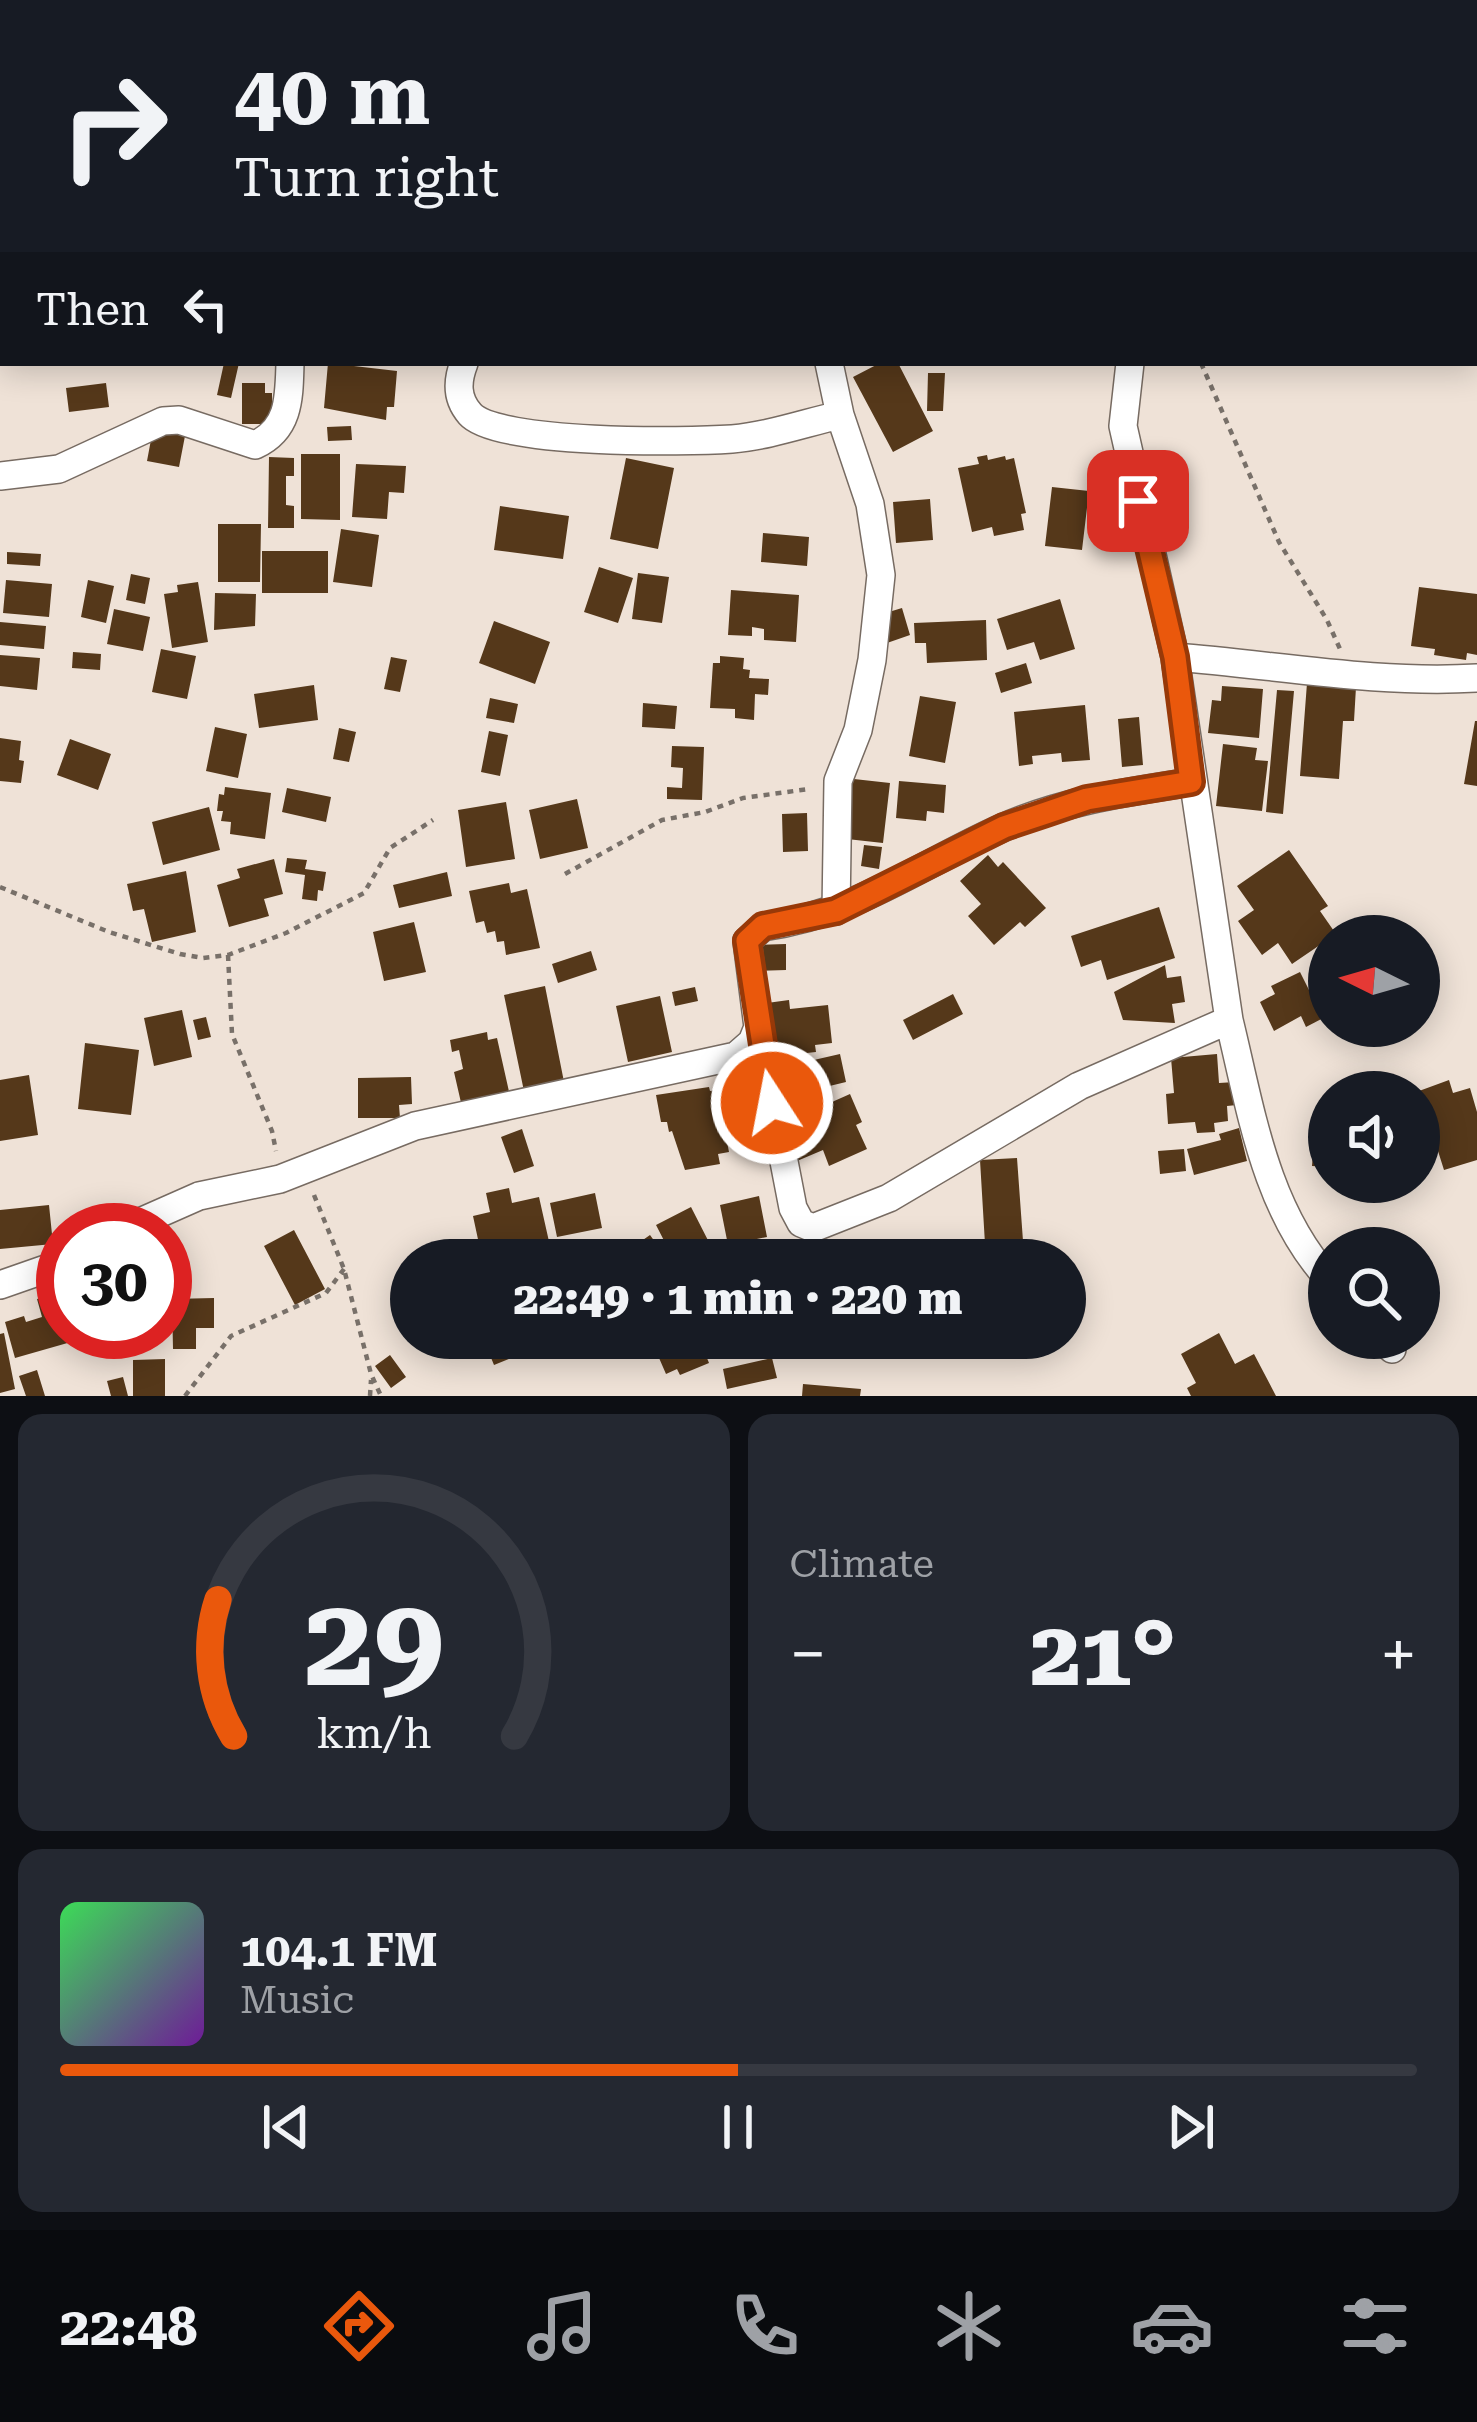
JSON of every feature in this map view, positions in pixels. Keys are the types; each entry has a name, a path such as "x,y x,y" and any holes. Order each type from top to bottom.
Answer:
{"street":[{"path":"0,476 59,469 163,421 179,420 254,446 262,443 279,427 289,406 290,366"},
{"path":"463,366 458,380 461,399 472,417 537,436 735,439 840,415"},
{"path":"830,366 840,415 870,504 881,575 858,730 838,781 836,911"},
{"path":"1130,366 1123,426 1175,657 1229,1020 1273,1186 1308,1248"},
{"path":"1175,657 1302,672 1436,681 1477,678"},
{"path":"1191,782 1087,799 1004,827 836,911 752,932 747,941 758,1027 793,1208 801,1223 813,1228 889,1198 1079,1086 1229,1020"},
{"path":"183,1203 289,1175 415,1126 736,1056 752,1042 758,1027"},
{"path":"0,1285 36,1272"}],"path":[{"path":"1202,366 1279,542 1327,620 1351,674"},
{"path":"565,874 662,820 743,798 838,781"},
{"path":"0,887 127,938 191,956 228,955 286,933 364,892 390,848 433,820"},
{"path":"228,955 232,1034 289,1175 312,1190 344,1268 381,1396"},
{"path":"185,1396 231,1336 326,1293 344,1268"},
{"path":"370,1396 371,1374"}],"building":[{"path":"223,366 238,366 231,398 217,395"},
{"path":"328,366 397,371 394,407 387,407 386,420 324,408"},
{"path":"874,366 900,366 933,431 893,452 853,377"},
{"path":"928,373 945,373 943,411 927,411"},
{"path":"106,383 109,407 69,412 66,388"},
{"path":"242,383 265,383 265,393 272,393 272,424 242,424"},
{"path":"351,426 352,440 328,441 327,427"},
{"path":"153,429 185,436 179,467 147,461"},
{"path":"301,454 340,454 340,520 301,519"},
{"path":"987,455 988,460 1014,458 1026,513 1021,514 1024,530 994,536 992,527 972,532 958,468 979,464 977,457"},
{"path":"269,457 294,458 294,476 286,476 286,505 294,506 294,528 268,528"},
{"path":"626,458 674,468 658,549 610,539"},
{"path":"356,464 406,466 404,493 389,492 387,519 352,517"},
{"path":"1052,487 1089,491 1082,550 1045,546"},
{"path":"930,499 933,540 896,543 893,502"},
{"path":"500,506 569,516 563,559 494,550"},
{"path":"218,524 261,524 260,582 218,582"},
{"path":"341,529 379,535 372,587 333,582"},
{"path":"763,533 809,537 807,566 761,562"},
{"path":"262,551 328,551 328,593 262,593"},
{"path":"7,552 41,554 40,566 7,564"},
{"path":"599,567 633,578 618,623 584,612"},
{"path":"638,573 669,577 662,623 632,619"},
{"path":"131,574 150,578 145,604 126,600"},
{"path":"6,580 52,584 49,617 3,613"},
{"path":"88,580 114,586 106,623 81,617"},
{"path":"198,582 208,642 172,648 164,594 178,592 177,585"},
{"path":"1419,587 1477,594 1477,655 1467,653 1466,660 1411,646"},
{"path":"731,590 799,595 796,642 764,640 764,629 752,627 752,636 728,635"},
{"path":"215,593 256,594 255,626 214,630"},
{"path":"1060,599 1075,649 1040,660 1034,642 1007,650 997,619"},
{"path":"902,608 910,635 887,643 879,615"},
{"path":"114,609 150,617 143,651 107,644"},
{"path":"986,620 987,660 927,663 926,643 915,643 914,623"},
{"path":"494,621 550,642 535,684 479,663"},
{"path":"0,622 46,626 44,649 0,645"},
{"path":"161,649 196,656 187,699 152,692"},
{"path":"73,652 101,654 100,670 72,668"},
{"path":"0,655 40,658 37,690 0,686"},
{"path":"720,656 744,658 743,669 750,670 749,678 769,679 768,695 755,694 754,720 735,718 735,709 710,708 713,663 720,663"},
{"path":"391,657 407,660 400,692 384,689"},
{"path":"1026,663 1032,683 1001,693 995,673"},
{"path":"1307,683 1356,687 1354,721 1343,721 1339,779 1300,776"},
{"path":"314,685 318,720 259,728 254,694"},
{"path":"1222,686 1263,689 1259,738 1208,733 1212,700 1221,701"},
{"path":"1277,690 1294,691 1283,814 1266,812"},
{"path":"920,696 956,702 945,763 909,756"},
{"path":"490,698 518,704 514,723 486,718"},
{"path":"643,703 677,706 675,729 642,727"},
{"path":"1085,705 1090,760 1062,762 1061,753 1032,756 1033,764 1019,766 1014,712"},
{"path":"1139,717 1143,765 1122,767 1118,719"},
{"path":"1477,721 1477,786 1464,784"},
{"path":"215,727 247,734 238,778 206,771"},
{"path":"339,728 356,732 349,762 333,759"},
{"path":"489,731 508,735 500,776 481,772"},
{"path":"0,738 21,741 21,783 0,781"},
{"path":"70,739 111,754 98,790 57,775"},
{"path":"1223,744 1257,748 1255,760 1268,761 1262,811 1216,806"},
{"path":"672,746 704,747 702,800 667,799 667,787 682,788 683,768 671,767"},
{"path":"845,778 890,783 883,843 838,838"},
{"path":"899,781 946,785 944,813 927,811 926,821 896,818"},
{"path":"225,787 271,793 265,839 230,834 231,822 221,821 223,811 217,811"},
{"path":"287,788 331,797 326,822 282,812"},
{"path":"577,799 588,848 540,859 529,810"},
{"path":"506,802 515,859 466,867 458,810"},
{"path":"209,807 220,850 163,865 152,822"},
{"path":"807,813 808,851 783,852 782,814"},
{"path":"864,845 882,847 879,869 861,866"},
{"path":"1289,850 1328,906 1320,911 1323,915 1308,915 1308,953 1292,964 1278,943 1262,955 1238,921 1254,910 1237,886"},
{"path":"988,855 998,867 1003,862 1046,908 1025,927 1020,922 994,945 968,916 981,904 960,881"},
{"path":"287,858 307,860 305,869 326,872 317,901 302,899 305,875 285,872"},
{"path":"274,859 283,894 264,899 269,916 229,927 217,885 240,878 237,869"},
{"path":"186,871 196,932 152,942 144,909 133,911 127,884"},
{"path":"447,872 452,896 399,908 393,885"},
{"path":"509,883 511,893 527,889 540,948 506,955 504,941 497,942 495,931 487,933 484,921 476,923 469,891"},
{"path":"1159,907 1175,958 1107,980 1101,960 1081,967 1071,936"},
{"path":"414,922 426,972 384,981 373,932"},
{"path":"786,944 786,970 753,971 753,945"},
{"path":"591,951 597,970 558,983 552,964"},
{"path":"1165,965 1167,978 1181,976 1185,1002 1172,1004 1175,1023 1123,1020 1114,992"},
{"path":"1300,972 1308,988 1308,1026 1301,1016 1274,1031 1260,1002 1275,994 1271,986"},
{"path":"545,986 565,1087 525,1096 504,995"},
{"path":"695,987 698,1001 675,1006 672,992"},
{"path":"953,994 963,1014 913,1040 903,1020"},
{"path":"660,996 672,1052 628,1062 616,1006"},
{"path":"789,1000 790,1009 828,1005 832,1043 815,1045 816,1052 797,1054 796,1047 773,1050 767,1003"},
{"path":"182,1010 192,1057 154,1066 144,1018"},
{"path":"206,1017 211,1037 198,1040 193,1020"},
{"path":"487,1032 488,1040 497,1038 510,1096 462,1107 454,1072 463,1069 459,1050 452,1052 450,1040"},
{"path":"85,1043 139,1050 131,1115 78,1109"},
{"path":"840,1054 846,1082 776,1099 770,1070"},
{"path":"1217,1054 1219,1083 1235,1082 1237,1105 1227,1106 1228,1121 1214,1123 1215,1132 1197,1133 1195,1122 1168,1124 1166,1094 1174,1093 1171,1058"},
{"path":"29,1075 38,1135 0,1141 0,1080"},
{"path":"411,1077 412,1104 399,1105 400,1118 358,1118 358,1078"},
{"path":"1449,1080 1453,1093 1470,1088 1477,1112 1477,1160 1444,1170 1440,1157 1440,1083"},
{"path":"709,1087 717,1090 719,1100 726,1098 729,1152 718,1154 720,1164 685,1170 672,1131 667,1122 661,1122 656,1095"},
{"path":"850,1094 867,1149 829,1166 823,1150 797,1161 787,1122"},
{"path":"1239,1128 1247,1161 1194,1175 1187,1149 1221,1140 1219,1134"},
{"path":"522,1129 534,1166 514,1173 501,1137"},
{"path":"1184,1149 1186,1171 1160,1174 1158,1151"},
{"path":"1017,1158 1023,1239 985,1239 980,1160"},
{"path":"509,1188 512,1203 539,1197 548,1239 478,1239 473,1216 490,1212 486,1193"},
{"path":"595,1193 602,1228 557,1237 550,1203"},
{"path":"759,1196 767,1237 727,1239 720,1205"},
{"path":"36,1206 36,1246 0,1249 0,1210"},
{"path":"691,1207 707,1239 663,1239 656,1225"},
{"path":"294,1230 325,1289 295,1305 264,1246"},
{"path":"214,1298 214,1328 196,1328 196,1349 192,1349 192,1299"},
{"path":"24,1316 26,1322 36,1319 36,1352 15,1358 5,1322"},
{"path":"4,1333 15,1389 0,1393 0,1334"},
{"path":"1219,1333 1235,1364 1254,1354 1276,1396 1191,1396 1187,1388 1196,1383 1181,1354"},
{"path":"390,1355 406,1377 391,1388 375,1366"},
{"path":"165,1359 165,1396 133,1396 133,1360"},
{"path":"659,1359 707,1359 709,1363 680,1375 677,1369 666,1374"},
{"path":"772,1359 777,1378 727,1389 723,1369"},
{"path":"37,1370 45,1396 26,1396 19,1376"},
{"path":"123,1377 128,1396 111,1396 107,1381"},
{"path":"803,1384 861,1389 860,1396 802,1396"}],"route":[{"path":"772,1103 747,941 752,932 836,911 1004,827 1087,799 1191,782 1175,657 1138,501"}]}
